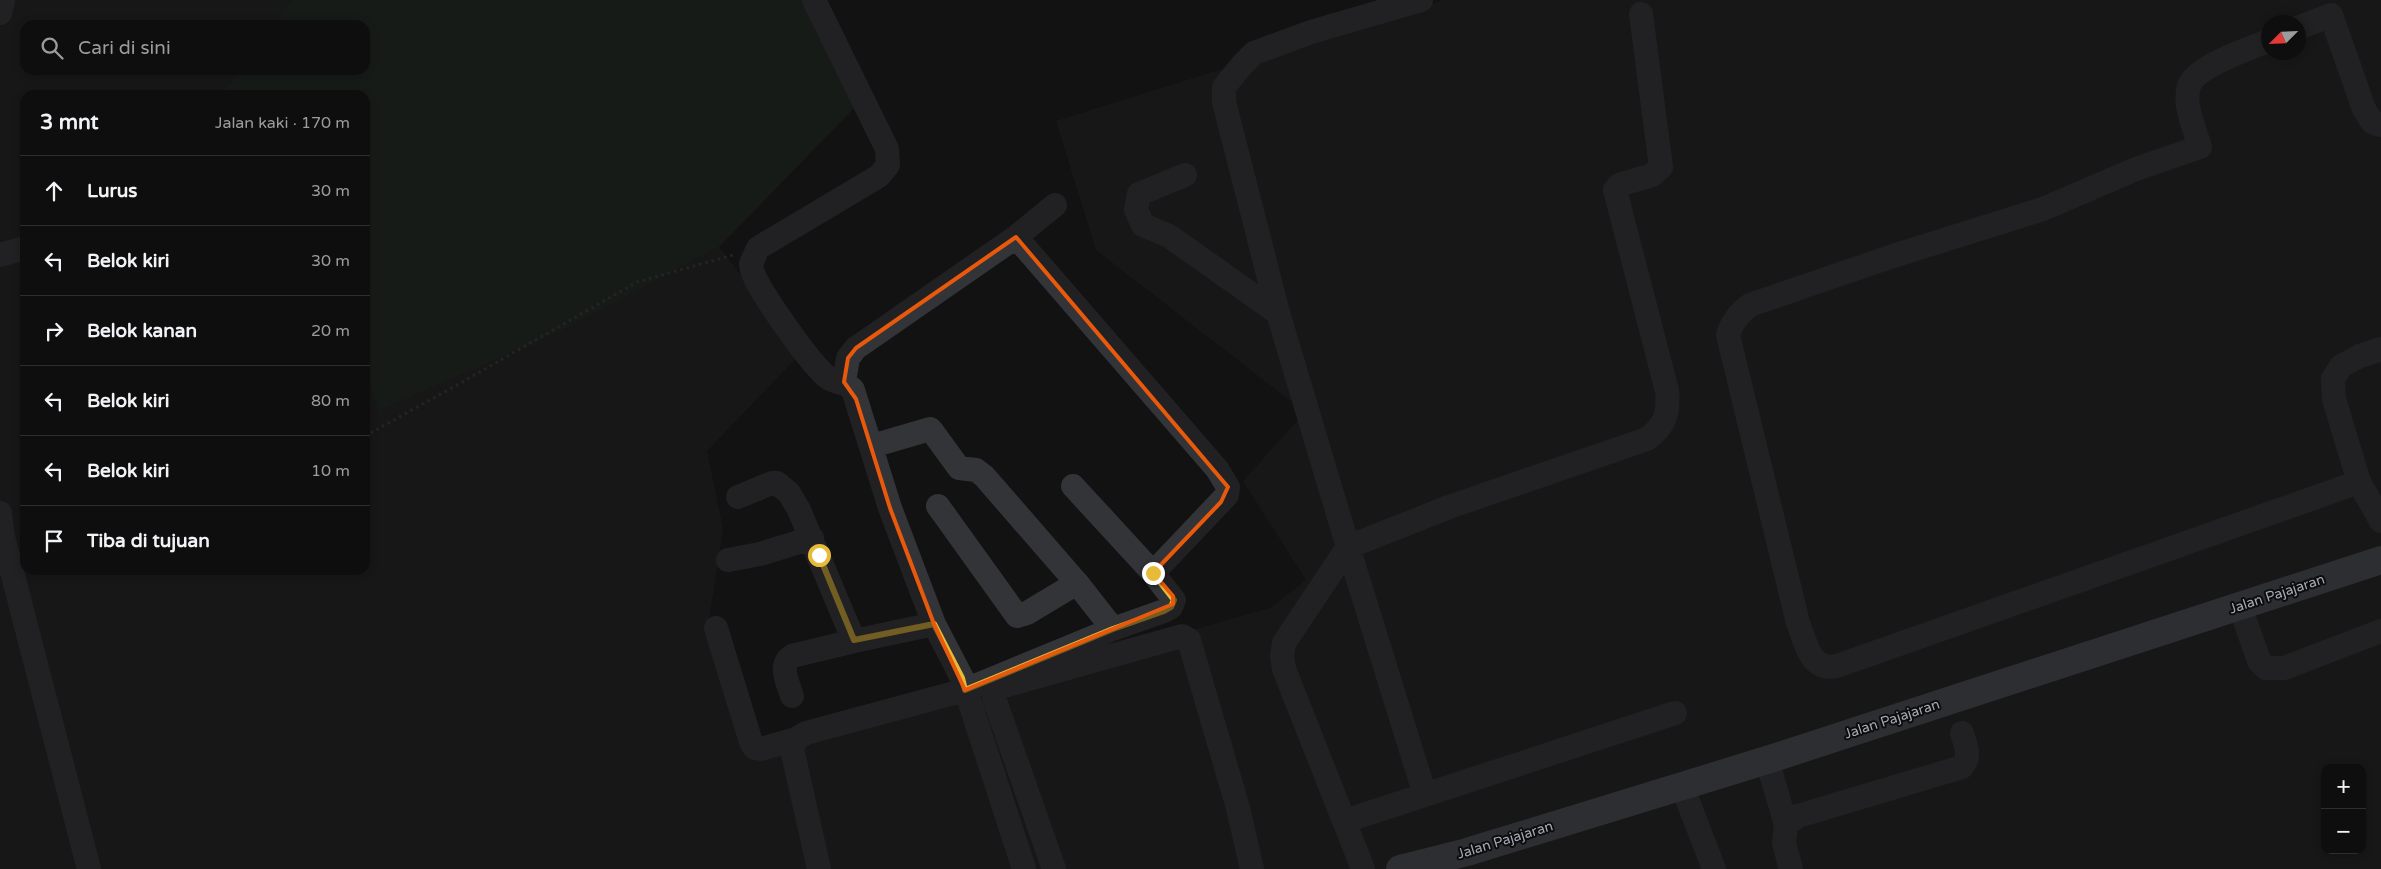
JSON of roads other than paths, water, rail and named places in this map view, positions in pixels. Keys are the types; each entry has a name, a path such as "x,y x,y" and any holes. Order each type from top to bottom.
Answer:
{"main road":[{"name":"Jalan Pajajaran","path":"1400,869 1467,852 1767,760 2381,560"}],"street":[{"path":"0,13 3,0"},
{"path":"814,0 887,149 888,165 879,176 758,248 751,264 753,275 807,355 827,377 848,385 856,399 890,508 934,624 962,678 1024,869"},
{"path":"1421,0 1311,32 1254,53 1237,70 1224,88 1224,102 1278,313 1425,795"},
{"path":"2306,23 2329,8 2364,109 2372,122 2381,125"},
{"path":"1363,869 1284,669 1282,656 1284,643 1348,547 1457,504 1647,439 1658,431 1669,409 1667,391 1615,190 1619,185 1657,173 1661,167 1641,14"},
{"path":"2261,44 2205,69 2194,78 2189,86 2190,112 2200,147 2136,169 2043,209 1892,256 1750,305 1742,311 1731,325 1728,335 1798,622 1812,658 1821,666 1828,668 2359,482"},
{"path":"1185,175 1139,194 1136,210 1143,225 1169,236 1278,313"},
{"path":"844,382 848,358 856,348 1016,237 1055,205"},
{"path":"1016,237 1226,482 1228,487 1226,495 1221,502 1153,573"},
{"path":"0,255 20,249"},
{"path":"2381,349 2360,356 2341,366 2333,378 2334,399 2359,482 2381,521"},
{"path":"872,446 932,431 959,468 976,470 984,476 1077,583 1113,629"},
{"path":"738,497 778,483 789,493 812,538 854,640"},
{"path":"716,628 751,742 755,748 761,749 796,739 806,733 965,690 1171,607 1174,600 1173,596 1073,486"},
{"path":"938,506 1018,616 1027,613 1077,583"},
{"path":"0,513 1,537 89,869"},
{"path":"728,560 760,554 812,538"},
{"path":"2240,606 2259,661 2266,668 2284,668 2381,631"},
{"path":"792,696 783,666 786,660 792,656 854,640 934,624"},
{"path":"1054,869 994,698 994,692 1000,686 1182,636 1189,640 1238,808 1252,869"},
{"path":"1345,821 1675,713"},
{"path":"1786,825 1798,816 1962,767 1968,760 1962,733"},
{"path":"796,739 792,749 819,869"},
{"path":"1767,760 1786,825 1784,843 1791,869"},
{"path":"1682,786 1714,869"}]}
